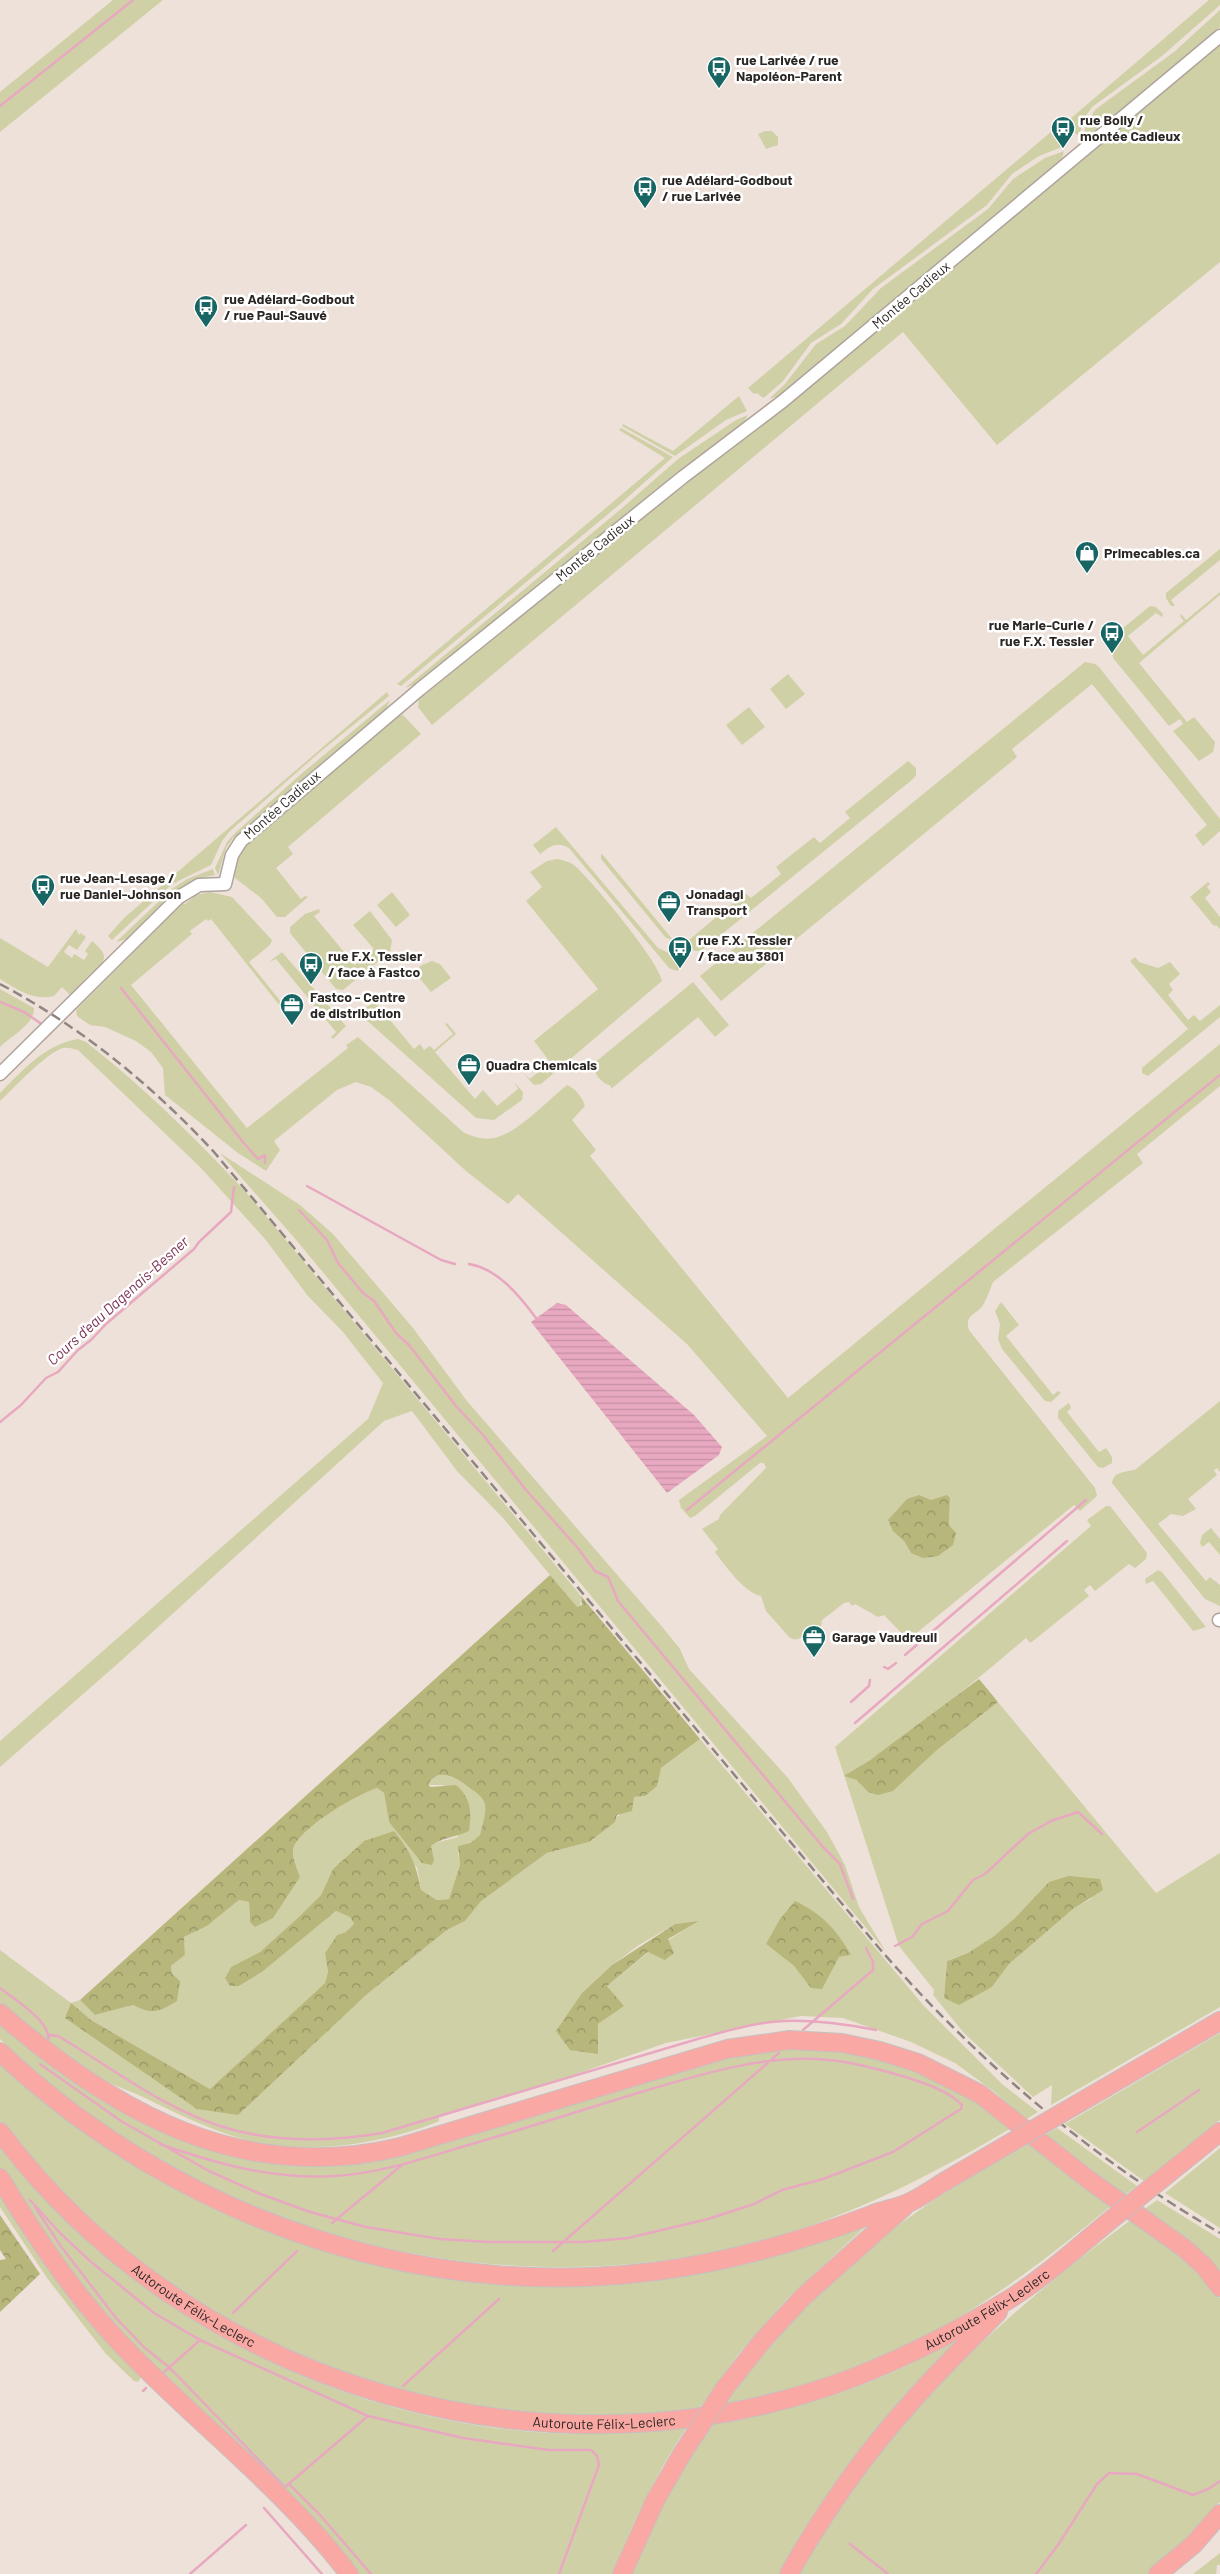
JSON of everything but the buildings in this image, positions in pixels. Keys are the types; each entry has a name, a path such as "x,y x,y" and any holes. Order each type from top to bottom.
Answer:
{"highway":[{"path":"0,2013 34,2042 89,2081 160,2122 193,2137 221,2146 267,2155 297,2157 350,2156 400,2147 746,2045 808,2040 870,2049 933,2069 980,2094 1083,2176 1184,2248 1204,2266 1220,2287"},
{"path":"622,2574 642,2527 682,2454 725,2388 760,2344 803,2297 909,2203 1220,2021"},
{"path":"0,2052 43,2090 100,2134 196,2191 237,2210 306,2237 358,2252 423,2266 492,2274 560,2277 621,2275 683,2268 786,2244 909,2203"},
{"name":"Autoroute Félix-Leclerc","path":"0,2132 33,2173 86,2227 149,2279 211,2321 284,2359 336,2380 392,2398 463,2414 516,2422 595,2426 663,2422 726,2413 807,2393 875,2369 932,2342 1010,2299 1220,2132"},
{"path":"0,2178 48,2254 99,2320 133,2356 293,2511 349,2574"},
{"path":"789,2574 826,2513 881,2438 926,2385 1010,2299"},
{"path":"1158,2574 1194,2544 1220,2514"}],"street":[{"name":"Montée Cadieux","path":"0,1074 179,897 199,885 225,884 232,854 241,841 310,781 683,477 790,395 1220,36"}],"green space":[{"path":"113,0 163,0 0,132 0,92"},
{"path":"1209,0 1220,0 1220,5 1162,56 1092,107 1085,117 1079,136 1063,125"},
{"path":"1220,10 1220,27 1093,133 1083,137 1087,121 1096,109 1174,52"},
{"path":"1220,45 1220,262 997,445 903,332 432,725 418,707 419,699 687,482 779,412"},
{"path":"772,131 778,137 778,145 766,149 758,134"},
{"path":"1052,131 1062,147 1039,156 1012,174 987,205 873,289 841,324 811,343 783,381 766,396 763,398 757,393 754,394 748,388"},
{"path":"1064,151 1062,159 1058,163 779,396 769,399 785,384 816,344 845,326 881,288 988,209 1013,179 1045,158"},
{"path":"739,396 747,411 726,420 675,456 622,426 623,424 673,451"},
{"path":"748,415 744,422 416,684 405,688 621,509 678,459 736,420"},
{"path":"621,428 673,457 619,505 401,686 397,684 665,458 619,430"},
{"path":"1220,549 1220,560 1171,600 1175,606 1171,606 1166,598 1166,593"},
{"path":"1220,592 1220,595 1139,663 1187,722 1194,717 1215,742 1213,752 1199,761 1173,731 1183,724 1180,719 1169,726 1113,658 1111,642 1117,633 1150,606 1156,607 1163,614 1162,617 1156,613 1128,636 1143,655 1184,621 1180,616 1181,614 1186,620"},
{"path":"1085,662 1099,667 1220,819 1220,831 1203,846 1195,835 1207,825 1092,684 1012,749 1017,757 721,1001 700,976"},
{"path":"788,674 805,694 786,709 770,689"},
{"path":"387,692 389,696 320,752 230,831 222,841 211,865 172,884 112,940 108,936 124,918"},
{"path":"390,700 386,709 233,838 226,848 218,875 215,868 227,842 235,833 300,775"},
{"path":"749,707 765,727 742,745 726,725"},
{"path":"403,715 421,734 288,847 293,854 276,868 301,899 305,896 308,897 285,917 277,917 261,898 235,878 235,862 242,848 396,716"},
{"path":"908,761 916,768 916,775 913,779 701,951 695,951 689,947 689,940 745,893 751,898 781,874 776,867 814,837 820,843 850,818 845,812"},
{"path":"556,827 658,948 680,958 683,966 677,971 669,968 569,848 554,845 540,854 533,845"},
{"path":"601,854 673,940 666,938 601,859"},
{"path":"557,859 571,863 595,887 638,940 650,957 662,981 541,1084 534,1085 524,1074 530,1079 550,1062 534,1041 598,989 526,901 542,887 530,872 547,861"},
{"path":"213,869 215,875 197,879 181,887 127,939 116,942 172,889 187,879"},
{"path":"1208,882 1210,884 1207,887 1211,892 1205,898 1220,917 1220,929 1216,925 1214,926 1190,897"},
{"path":"210,892 232,897 272,940 270,945 249,962 294,1018 291,1020 211,919 208,921 206,919 190,931 192,934 131,985 247,1128 348,1048 346,1045 358,1037 463,1132 478,1138 494,1138 512,1130 532,1116 567,1085 570,1086 578,1094 585,1106 572,1120 596,1150 590,1156 788,1398 1220,1044 1220,1086 1137,1154 1143,1163 993,1282 983,1305 968,1321 969,1330 1095,1488 1097,1496 1080,1511 1074,1505 908,1640 884,1615 878,1617 855,1604 852,1606 849,1602 844,1603 822,1620 820,1634 806,1633 798,1639 790,1638 766,1611 761,1596 748,1590 730,1571 715,1552 718,1549 702,1529 719,1519 720,1515 766,1468 764,1463 760,1463 695,1516 690,1518 681,1508 679,1500 767,1436 687,1344 518,1194 508,1204 466,1171 389,1100 371,1087 356,1082 337,1090 274,1141 280,1150 266,1171 238,1153 165,1095 163,1068 151,1052 136,1041 105,1027 90,1025 77,1016 76,1010 183,903 185,904 196,895","holes":["923,1497 931,1500 950,1498 949,1525 911,1553 904,1541"]},
{"path":"392,892 410,915 396,927 377,905"},
{"path":"319,909 320,912 314,916 355,965 374,949 353,925 370,911 392,940 390,952 343,990 336,989 290,933 290,927 305,914"},
{"path":"76,929 79,935 81,933 86,937 77,950 69,945 64,952 72,958 74,954 84,960 88,954 85,951 92,941 103,952 104,957 101,964 70,995 62,987 54,996 32,996 19,991 0,979 0,938 48,967"},
{"path":"282,952 346,1026 333,1039 331,1037 336,1032 276,959 269,962"},
{"path":"1135,957 1139,962 1158,968 1170,962 1180,974 1169,984 1173,990 1168,995 1188,1020 1194,1015 1200,1021 1220,1005 1220,1017 1148,1076 1142,1073 1142,1068 1188,1029 1130,961"},
{"path":"432,961 440,964 451,978 431,992 416,974 412,978 409,976 422,965"},
{"path":"693,982 729,1025 715,1037 698,1017 611,1089 611,1086 599,1078 593,1064"},
{"path":"0,989 34,1008 31,1019 27,1024 0,1047"},
{"path":"375,1002 414,1049 420,1044 424,1050 430,1046 434,1050 453,1034 445,1024 447,1023 456,1034 435,1052 475,1099 483,1090 497,1106 518,1089 514,1082 523,1092 522,1100 494,1120 476,1118 363,1017 364,1009"},
{"path":"78,1039 86,1042 149,1095 245,1191 581,1596 580,1607 577,1608 503,1518 457,1471 412,1411 384,1421 123,1659 0,1767 0,1741 368,1419 383,1383 343,1332 308,1296 265,1239 201,1168 78,1050 63,1048 48,1056 0,1101 0,1093 35,1060 55,1047"},
{"path":"220,1153 300,1205 333,1234 413,1328 467,1401 664,1629 680,1649 689,1669 788,1778 827,1832 845,1865 859,1907 886,1952 297,1241"},
{"path":"1001,1302 1019,1325 1006,1336 1053,1395 1058,1391 1061,1393 1051,1402 1045,1401 1002,1349 998,1339 1000,1324 995,1311"},
{"path":"1220,1401 1220,1472 1217,1468 1214,1470 1217,1475 1188,1499 1196,1509 1183,1516 1171,1514 1158,1524 1206,1581 1210,1577 1220,1585 1220,1606 1205,1599 1112,1483 1115,1476 1136,1469"},
{"path":"1069,1403 1071,1408 1067,1412 1099,1452 1106,1448 1112,1457 1112,1463 1103,1468 1098,1467 1058,1418 1058,1411"},
{"path":"919,1495 931,1500 947,1495 950,1498 949,1525 956,1533 953,1545 938,1556 923,1558 911,1553 904,1541 893,1531 888,1520 907,1499"},
{"path":"1106,1506 1110,1506 1147,1553 1146,1559 1135,1568 1129,1564 1095,1591 1090,1585 1084,1590 1089,1596 1033,1641 1030,1643 1026,1638 938,1710 869,1761 845,1776 857,1779 868,1792 893,1791 937,1750 998,1702 1156,1893 1220,1853 1220,2007 1051,2105 1052,2085 1033,2097 964,2033 933,1995 934,1990 899,1946 835,1747 1091,1526 1087,1520","holes":["1049,1882 1092,1898 1073,1909 1009,1964 992,1987 944,1998 947,1961 968,1953 991,1940 1012,1922"]},
{"path":"1211,1528 1220,1539 1220,1555 1209,1542 1202,1547 1200,1543 1202,1535"},
{"path":"1158,1570 1162,1572 1206,1627 1193,1631 1153,1581 1146,1584 1145,1579"},
{"path":"550,1575 577,1607 582,1605 581,1596 700,1739 661,1768 657,1786 645,1796 634,1797 632,1811 617,1815 615,1822 589,1842 547,1853 481,1901 465,1921 447,1930 366,1995 238,2115 197,2109 65,2018 71,2003 91,2020 210,2089 325,1983 328,1972 325,1953 337,1935 346,1932 354,1924 350,1917 336,1911 262,1972 239,1986 230,1986 225,1978 231,1967 260,1952 299,1917 321,1895 333,1869 364,1841 394,1831 405,1845 412,1859 421,1890 437,1900 449,1899 460,1865 458,1846 470,1843 480,1835 485,1811 483,1799 466,1785 449,1776 438,1776 428,1785 431,1787 456,1785 465,1795 470,1811 469,1831 439,1841 431,1846 434,1860 432,1865 422,1863 389,1822 384,1793 377,1788 356,1797 329,1813 305,1832 297,1842 293,1853 300,1877 273,1918 255,1927 250,1922 249,1902 239,1900 207,1926 184,1937 185,1955 171,1966 172,1974 180,1981 177,2001 155,2011 145,2010 133,2005 95,2015 80,2000"},
{"path":"979,1679 998,1702 937,1750 893,1791 878,1795 868,1792 857,1780 844,1776 870,1760"},
{"path":"700,1739 924,2006 1002,2084 1038,2112 1025,2120 996,2093 955,2063 911,2042 843,2018 801,2016 666,2043 559,2080 439,2115 439,2121 394,2136 344,2145 318,2147 268,2145 207,2127 99,2078 33,2032 0,2003 0,1950 71,2003 80,2000 95,2015 133,2005 141,2009 172,1974 171,1966 185,1955 184,1937 207,1926 239,1900 249,1902 250,1922 300,1877 294,1860 293,1850 305,1832 329,1813 356,1797 377,1788 384,1793 389,1822 431,1854 431,1846 435,1843 458,1837 444,1785 428,1785 432,1779 443,1775 454,1778 480,1795 485,1802 486,1808 480,1835 458,1852 460,1865 449,1899 437,1900 421,1890 417,1867 376,1838 364,1841 333,1869 321,1895 299,1918 260,1952 231,1967 225,1978 239,1986 262,1972 336,1911 351,1917 354,1925 346,1932 337,1935 325,1953 328,1973 325,1983 210,2089 91,2020 71,2004 197,2109 366,1995 447,1930 465,1921 480,1901 547,1853 589,1842 623,1812 634,1797 645,1796 661,1768","holes":["697,1922 649,1952 607,1986 623,2006 598,2024 582,1993 612,1965 639,1945 675,1924","766,1944 851,1955 839,1957 812,1988 794,1966"]},
{"path":"1069,1876 1100,1879 1103,1890 1073,1909 1009,1964 992,1987 959,2005 944,1998 947,1961 968,1953 993,1937 1015,1918 1049,1882"},
{"path":"795,1901 813,1911 828,1923 851,1955 839,1957 822,1989 811,1988 794,1966 766,1944 780,1919"},
{"path":"699,1921 668,1939 674,1953 665,1960 648,1952 607,1986 624,2006 598,2024 598,2054 570,2050 556,2031 582,1993 612,1965 675,1924"},
{"path":"0,2022 181,2139 250,2159 297,2165 348,2164 729,2056 790,2049 833,2050 903,2065 961,2091 1013,2127 952,2162 889,2194 824,2221 757,2242 656,2261 554,2267 452,2260 352,2240 255,2207 163,2162 78,2106 0,2039"},
{"path":"1220,2033 1220,2120 1144,2181 1065,2124"},
{"path":"0,2061 67,2118 129,2161 179,2190 273,2232 349,2257 382,2265 552,2284 866,2226 787,2299 737,2356 698,2410 664,2414 595,2417 526,2414 458,2406 409,2395 304,2360 259,2338 217,2314 137,2259 65,2195 0,2121"},
{"path":"1057,2128 1137,2186 1122,2197 1043,2136"},
{"path":"1031,2143 1112,2205 1018,2278 953,2321 919,2340 883,2357 831,2377 721,2406 762,2352 785,2326 809,2301 860,2255 928,2204"},
{"path":"0,2147 65,2219 139,2282 220,2335 307,2378 398,2409 493,2428 590,2434 687,2427 665,2462 646,2499 612,2574 357,2574 123,2338 42,2235 0,2169"},
{"path":"1220,2148 1220,2228 1165,2193"},
{"path":"0,2190 141,2377 138,2382 134,2381 106,2354 47,2278 0,2207"},
{"path":"1157,2200 1220,2239 1220,2277 1142,2211"},
{"path":"0,2215 40,2274 0,2312 0,2260 6,2259 0,2250"},
{"path":"1132,2219 1185,2258 1220,2298 1220,2502 1176,2551 1148,2574 799,2574 830,2521 866,2471 904,2423 946,2378 990,2335 1036,2295"},
{"path":"955,2340 957,2343 792,2553 780,2574 629,2574 669,2490 709,2425 773,2412 836,2394 898,2370"},
{"path":"1220,2553 1220,2565 1217,2565 1216,2574 1193,2574"}],"shaded area":[{"path":"557,1303 566,1305 694,1415 722,1447 719,1455 667,1493 531,1322"}],"waterway":[{"path":"0,106 133,0"},
{"path":"121,988 243,1142 258,1159 265,1155 265,1163"},
{"path":"0,1002 24,1012 43,1025"},
{"path":"687,1510 1220,1075"},
{"path":"307,1186 441,1260 455,1264"},
{"name":"Cours d'eau Dagenais-Besner","path":"0,1422 21,1405 46,1378 58,1372 106,1324 194,1249 231,1212 234,1187"},
{"path":"299,1210 327,1240 338,1263 363,1293 374,1301 396,1333 409,1345 456,1406 483,1435 526,1490 577,1547 595,1571 608,1577"},
{"path":"469,1264 489,1271 507,1284 536,1318"},
{"path":"905,1655 1086,1500"},
{"path":"855,1723 1067,1541"},
{"path":"608,1577 618,1601 823,1847 840,1864 853,1899"},
{"path":"884,1667 888,1669 896,1663"},
{"path":"851,1702 869,1686 870,1680"},
{"path":"895,1946 912,1937 922,1924 948,1911 973,1880 985,1874 1028,1834 1051,1821 1078,1812 1102,1834"},
{"path":"803,2030 873,1970 873,1962 866,1948"},
{"path":"0,1988 38,2018 44,2025 48,2039 50,2035 58,2036 177,2108 198,2118 240,2132 260,2136 300,2139 341,2138 382,2133 701,2038 752,2025 784,2021 807,2021 876,2030"},
{"path":"553,2251 779,2053"},
{"path":"40,2064 121,2121 209,2171 258,2193 310,2212 366,2227 440,2239 489,2242 583,2242 628,2238 708,2219 754,2204 782,2190 823,2179 893,2152 961,2109 962,2105 934,2087 875,2068 829,2060 782,2060 734,2067 710,2073 417,2160 368,2172 335,2176 290,2176 225,2164 203,2158 181,2151 160,2144"},
{"path":"1137,2132 1199,2090"},
{"path":"332,2223 402,2165"},
{"path":"30,2200 59,2232 90,2261 154,2313 200,2340 368,2416 463,2438 548,2450 591,2450 597,2456 599,2465 559,2574"},
{"path":"35,2207 60,2245 116,2318 146,2349 169,2367 285,2487 368,2416"},
{"path":"233,2313 297,2251"},
{"path":"403,2386 499,2299"},
{"path":"164,2372 200,2340"},
{"path":"143,2391 146,2388"},
{"path":"1036,2574 1058,2545 1097,2484 1109,2473 1137,2474 1193,2495 1210,2488 1220,2481"},
{"path":"289,2484 320,2515 371,2574"},
{"path":"264,2508 322,2574"},
{"path":"190,2574 246,2525"},
{"path":"850,2544 888,2574"}],"railway":[{"path":"0,984 59,1019 114,1059 166,1104 214,1152 879,1948 955,2030 1038,2105 1081,2140 1172,2204 1220,2233"}],"place":[{"name":"rue Larivée / rue Napoléon-Parent","path":"719,89"},
{"name":"rue Boily / montée Cadieux","path":"1063,149"},
{"name":"rue Adélard-Godbout / rue Larivée","path":"645,209"},
{"name":"rue Adélard-Godbout / rue Paul-Sauvé","path":"206,328"},
{"name":"Primecables.ca","path":"1087,574"},
{"name":"rue Marie-Curie / rue F.X. Tessier","path":"1112,654"},
{"name":"rue Jean-Lesage / rue Daniel-Johnson","path":"43,907"},
{"name":"Jonadagi Transport","path":"669,923"},
{"name":"rue F.X. Tessier / face au 3801","path":"680,969"},
{"name":"rue F.X. Tessier / face à Fastco","path":"311,985"},
{"name":"Fastco - Centre de distribution","path":"292,1026"},
{"name":"Quadra Chemicals","path":"469,1086"},
{"name":"Garage Vaudreuil","path":"814,1658"}]}
